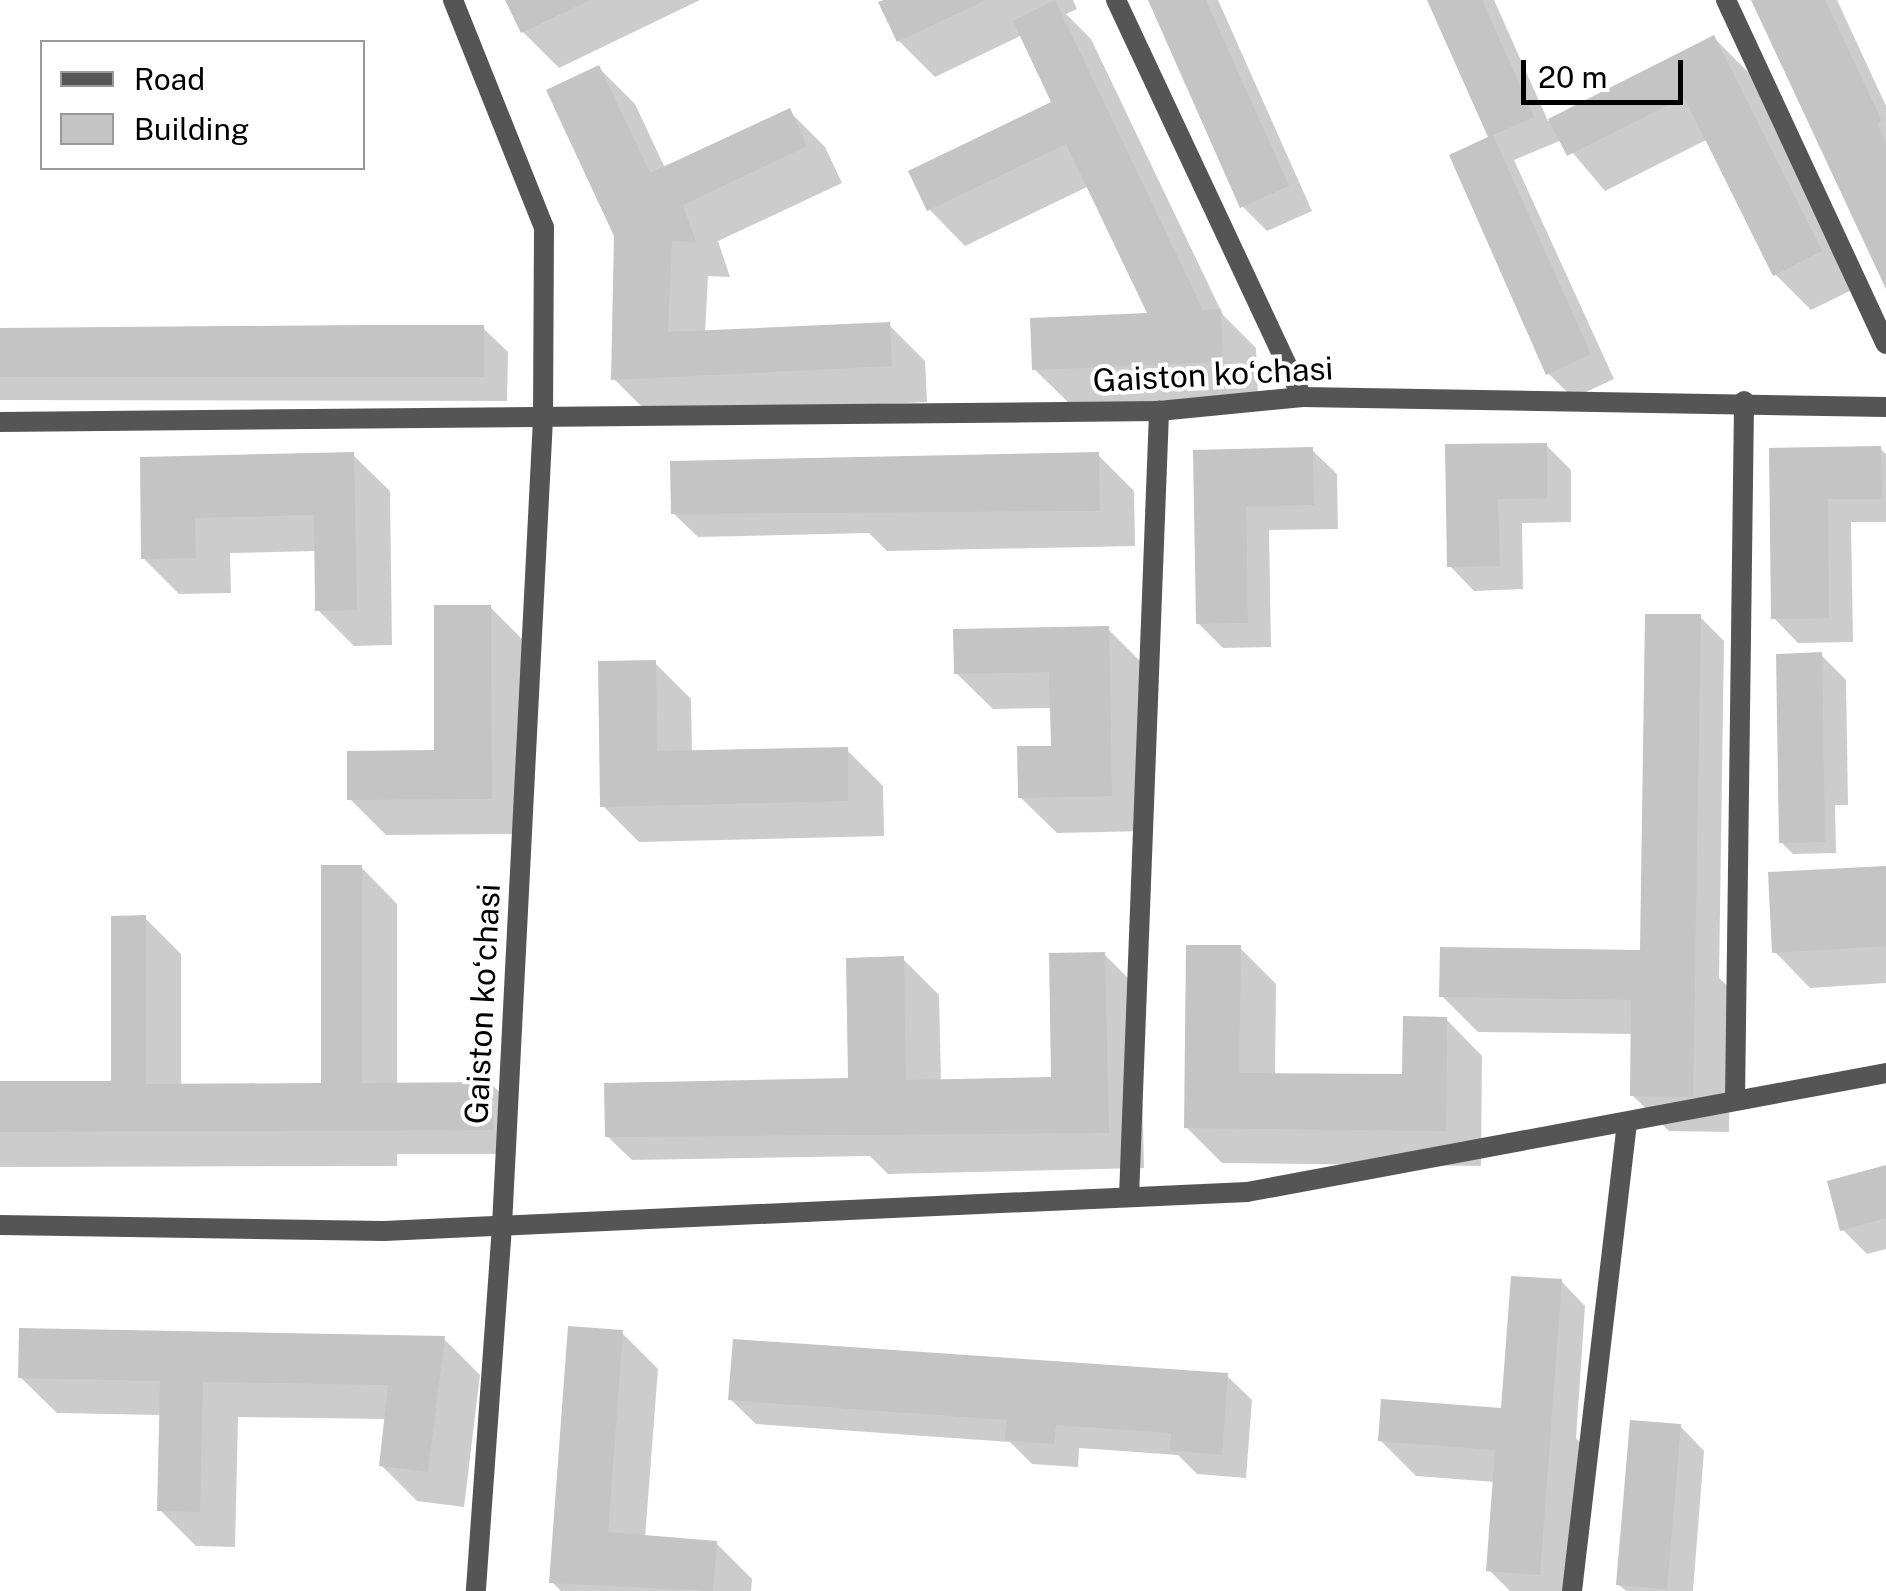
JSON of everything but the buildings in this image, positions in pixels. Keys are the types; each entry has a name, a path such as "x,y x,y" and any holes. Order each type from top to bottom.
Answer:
{"street":[{"path":"453,0 544,227 542,419"},
{"path":"1116,0 1302,398"},
{"path":"1726,0 1886,344"},
{"name":"Gaiston koʻchasi","path":"0,422 1159,411 1302,398 1886,407"},
{"path":"1735,1101 1744,402"},
{"path":"1129,1197 1159,411"},
{"name":"Gaiston koʻchasi","path":"476,1591 502,1226 542,419"},
{"path":"0,1224 384,1231 1247,1192 1886,1073"},
{"path":"1572,1591 1627,1122"}]}
